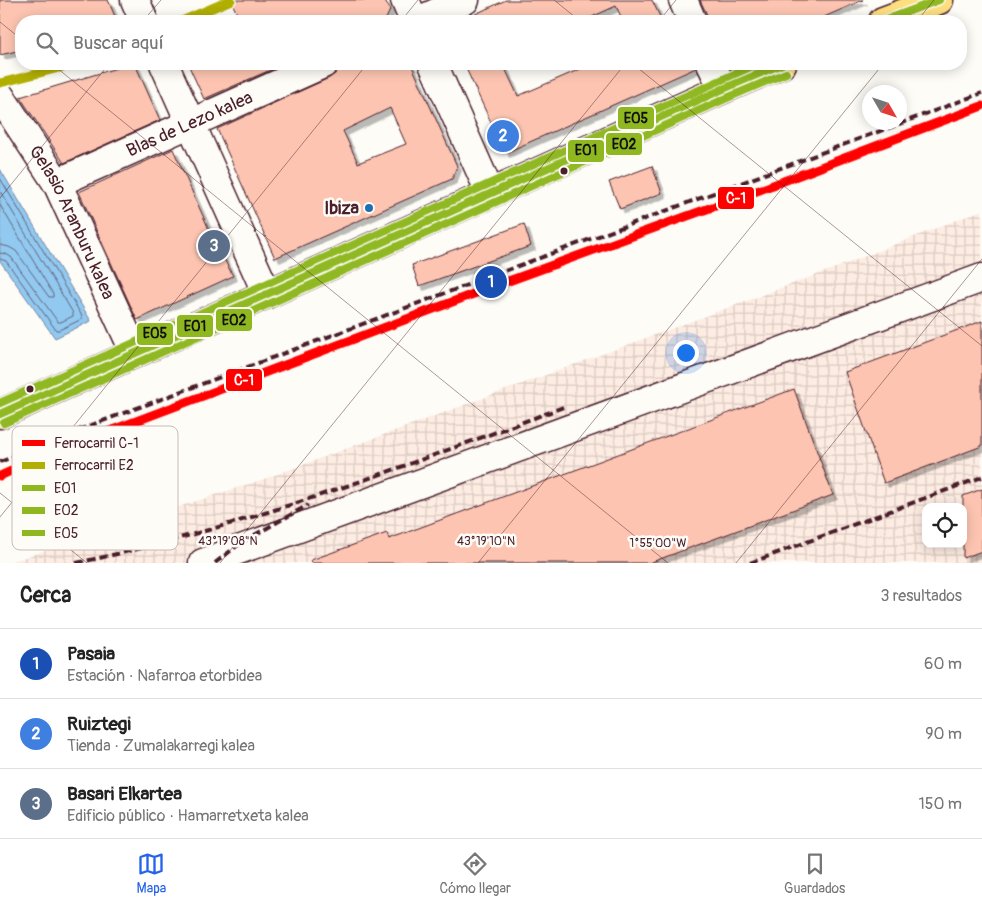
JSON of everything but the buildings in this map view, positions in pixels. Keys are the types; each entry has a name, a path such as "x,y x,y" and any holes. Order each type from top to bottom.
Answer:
{"main road":[{"path":"899,15 939,0"},
{"path":"0,414 768,70"}],"street":[{"path":"135,0 141,15"},
{"path":"405,0 413,15"},
{"path":"430,15 465,0"},
{"path":"683,0 689,15"},
{"path":"167,70 267,294"},
{"name":"Blas de Lezo kalea","path":"57,183 309,70"},
{"path":"436,70 483,177"},
{"path":"714,70 723,89"},
{"name":"Gelasio Aranburu kalea","path":"0,96 57,183 135,353"},
{"path":"202,563 982,278"}],"shaded area":[{"path":"982,210 982,563 7,563 47,550 178,550 178,507 267,478 838,267"}],"water":[{"path":"0,169 91,321 55,338 0,261"}],"railway":[{"path":"89,426 982,93"},
{"path":"178,538 324,494 566,406"},
{"path":"0,462 12,457"},
{"path":"750,563 982,477"},
{"path":"215,563 242,542 308,505"},
{"path":"76,563 134,550"}],"rail line":[{"name":"E2","path":"196,15 231,0"},
{"name":"E2","path":"0,83 51,70"},
{"name":"C-1","path":"123,426 982,106"},
{"name":"C-1","path":"0,476 12,471"}],"transit line":[{"name":"E01","path":"899,15 939,0"},
{"name":"E05","path":"0,403 744,70"},
{"name":"E01","path":"0,414 768,70"},
{"name":"E02","path":"4,423 786,73"}],"place":[{"name":"Ruiztegi","path":"503,136"},
{"name":"Ibiza","path":"369,208"},
{"name":"Basari Elkartea","path":"214,246"},
{"name":"Pasaia","path":"491,282"}]}
